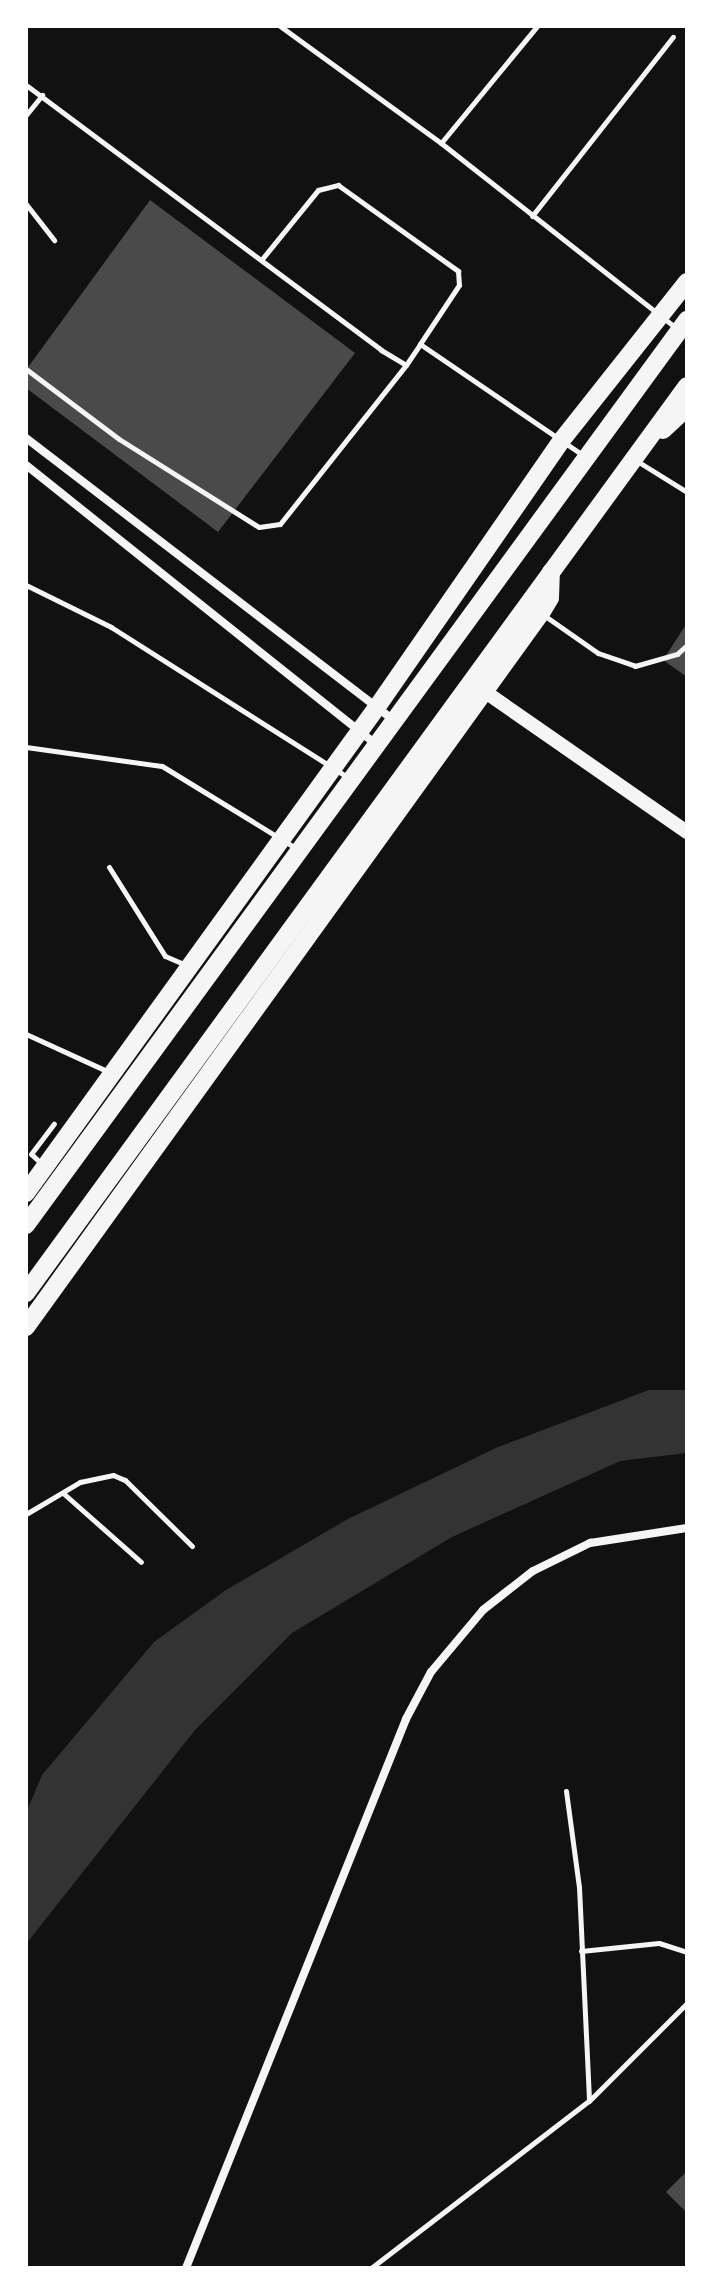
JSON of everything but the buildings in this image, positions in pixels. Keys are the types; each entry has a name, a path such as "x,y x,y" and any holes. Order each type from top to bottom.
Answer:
{"highway":[{"path":"26,1225 113,1074 187,965 333,769 561,441 687,282"},
{"path":"26,1193 54,1172 131,1083 683,325"},
{"path":"26,1327 478,686 551,572 687,386"},
{"path":"639,451 685,414"},
{"path":"26,1293 478,686 541,613 550,598 551,572"}],"street":[{"path":"26,438 395,721"},
{"path":"26,465 379,746"},
{"path":"478,686 687,832"},
{"path":"186,2268 406,1719 431,1672 483,1610 533,1571 590,1543 687,1528"}],"lane":[{"path":"280,26 441,143 660,315 683,325"},
{"path":"441,143 537,26"},
{"path":"532,216 673,37"},
{"path":"26,85 406,365"},
{"path":"26,115 42,95"},
{"path":"26,369 119,439 259,527 280,524 406,365 459,285 458,271 338,185 318,190 262,259"},
{"path":"26,204 54,240"},
{"path":"420,344 587,458"},
{"path":"639,451 687,492"},
{"path":"26,585 111,627 353,781"},
{"path":"541,613 598,653 635,666 677,654 687,645"},
{"path":"26,747 162,766 300,851"},
{"path":"109,867 165,956 187,965 202,985"},
{"path":"26,1034 131,1083"},
{"path":"54,1124 31,1154 54,1172"},
{"path":"26,1514 100,1475 125,1480 192,1546"},
{"path":"63,1493 141,1562"},
{"path":"566,1791 579,1887 589,2101"},
{"path":"581,1951 659,1943 687,1952"},
{"path":"371,2268 589,2101 687,2003"}],"shaded area":[{"path":"649,1390 687,1390 687,1453 620,1461 452,1537 292,1633 195,1730 26,1944 26,1813 42,1775 154,1642 226,1590 348,1519 498,1447"}]}
